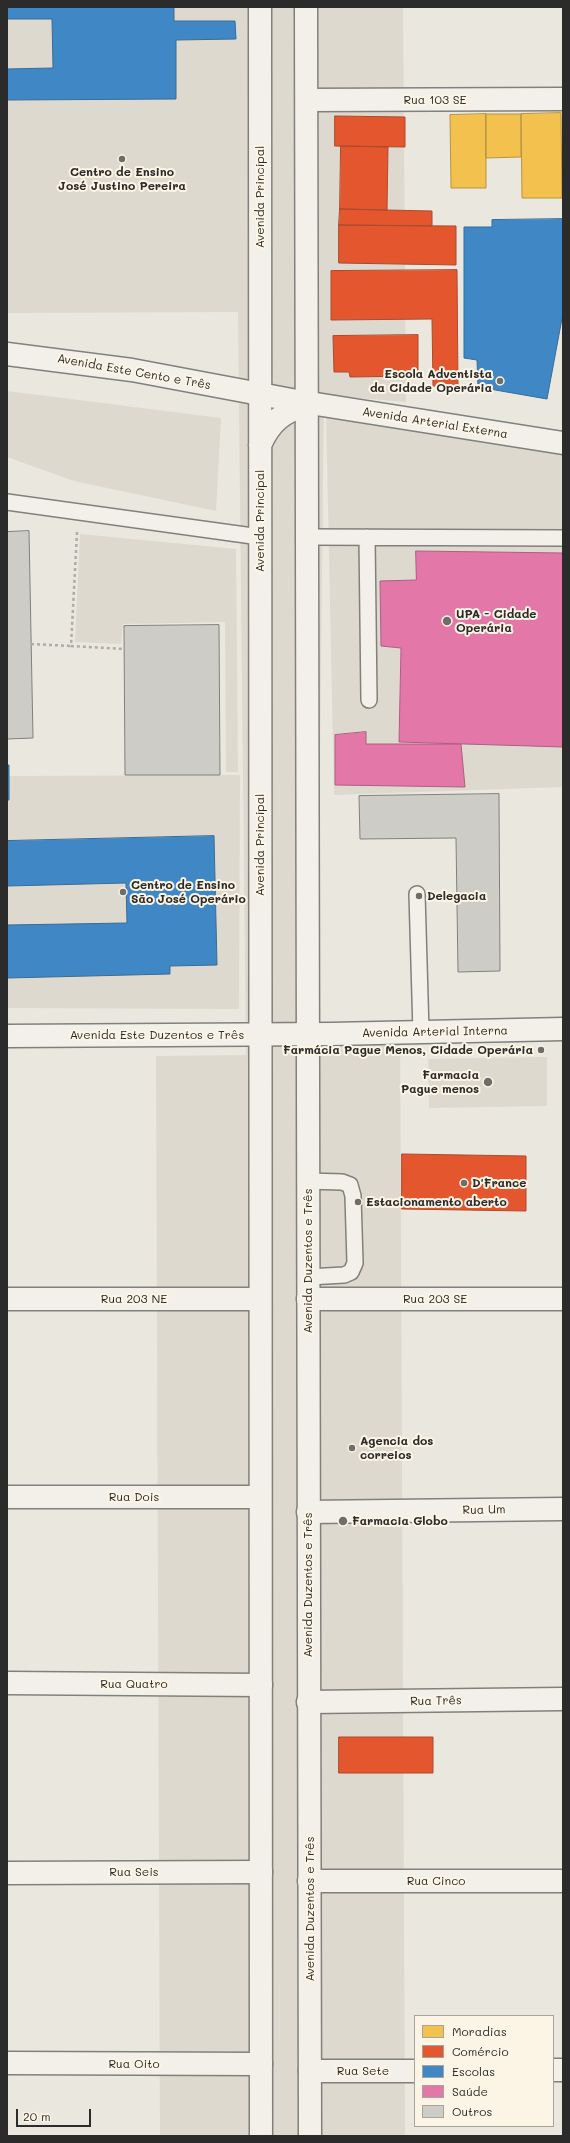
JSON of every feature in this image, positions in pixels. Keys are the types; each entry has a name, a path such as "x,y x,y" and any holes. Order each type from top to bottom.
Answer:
{"main road":[{"name":"Avenida Principal","path":"260,7 261,1035"},
{"path":"306,7 308,403 307,1034"},
{"name":"Rua 103 SE","path":"307,100 563,99"},
{"name":"Avenida Este Cento e Três","path":"7,354 132,370 308,403"},
{"path":"260,445 266,431 274,420 286,412 308,403"},
{"name":"Avenida Arterial Externa","path":"308,403 563,443"},
{"name":"Avenida Arterial Interna","path":"307,1034 563,1029"},
{"name":"Avenida Este Duzentos e Três","path":"7,1036 307,1034"},
{"name":"Avenida Duzentos e Três","path":"307,1034 310,2136"},
{"path":"261,1035 261,2136"},
{"name":"Rua 203 NE","path":"7,1300 260,1299"},
{"name":"Rua 203 SE","path":"308,1300 563,1299"},
{"name":"Rua Dois","path":"7,1497 260,1498"},
{"name":"Rua Um","path":"308,1512 563,1509"},
{"name":"Rua Quatro","path":"7,1683 261,1685"},
{"name":"Rua Três","path":"308,1702 563,1699"},
{"name":"Rua Seis","path":"7,1873 260,1872"},
{"name":"Rua Cinco","path":"310,1881 563,1881"},
{"name":"Rua Oito","path":"7,2064 261,2064"},
{"name":"Rua Sete","path":"310,2071 414,2071"}],"lane":[{"path":"7,502 260,537"},
{"path":"308,537 563,538"},
{"path":"367,537 369,700"},
{"path":"416,894 421,1032"},
{"path":"307,1181 342,1182 350,1185 353,1196 355,1263 351,1272 344,1275 308,1277"}],"path":[{"path":"71,646 77,534 80,512"},
{"path":"31,644 125,649"}],"shaded area":[{"path":"7,7 403,7 406,402 324,395 317,1023 400,1024 405,2136 160,2136 156,1056 246,1055 238,312 7,313"},
{"path":"7,391 221,418 216,511 74,481 7,457"},
{"name":"UPA - Cidade Operária","path":"326,410 563,455 563,787 334,795"},
{"path":"80,534 236,549 238,772 226,772 225,622 123,624 121,644 75,642"},
{"name":"Centro de Ensino São José Operário","path":"240,775 239,1009 7,1008 7,776"},
{"name":"Farmacia Pague menos","path":"547,1057 547,1106 429,1108 428,1059"}],"building: Moradias":[{"path":"561,113 562,198 522,198 521,114"},
{"path":"486,114 521,114 521,157 486,158"},
{"path":"486,114 486,188 451,188 450,115"}],"building: Comércio":[{"path":"335,116 405,117 405,147 335,146"},
{"path":"341,146 388,147 387,210 340,209"},
{"path":"340,209 432,211 432,226 339,225"},
{"path":"339,225 456,226 456,265 339,263"},
{"path":"457,270 458,386 433,386 432,319 331,320 331,271"},
{"path":"418,335 418,376 350,377 349,372 334,372 333,336"},
{"name":"D'France","path":"402,1154 526,1156 526,1211 402,1209"},
{"path":"339,1737 433,1737 433,1773 339,1773"}],"building: Escolas":[{"path":"7,7 174,7 174,21 235,21 236,39 176,40 176,99 7,100 7,69 53,68 52,19 7,19"},
{"path":"563,219 563,313 547,399 478,387 477,360 464,358 464,227 492,227 492,220"},
{"path":"7,765 9,765 9,800 7,800"},
{"path":"214,836 217,965 170,966 170,974 7,978 7,925 127,923 126,883 7,886 7,841"}],"building: Saúde":[{"path":"416,551 563,553 563,747 399,742 401,648 381,646 380,581 416,580"},
{"path":"366,732 366,744 461,744 465,787 335,785 335,735"}],"building: Outros":[{"path":"29,531 33,738 7,739 7,532"},
{"path":"219,625 220,775 125,775 124,626"},
{"path":"499,794 500,971 458,972 456,838 360,839 359,796"}],"place":[{"name":"Centro de Ensino José Justino Pereira","path":"122,159"},
{"name":"Escola Adventista da Cidade Operária","path":"500,381"},
{"name":"UPA - Cidade Operária","path":"447,621"},
{"name":"Centro de Ensino São José Operário","path":"123,892"},
{"name":"Delegacia","path":"419,896"},
{"name":"Farmácia Pague Menos, Cidade Operária","path":"541,1050"},
{"name":"Farmacia Pague menos","path":"488,1082"},
{"name":"D'France","path":"464,1183"},
{"name":"Estacionamento aberto","path":"358,1202"},
{"name":"Agencia dos correios","path":"352,1448"},
{"name":"Farmacia Globo","path":"343,1521"}]}
